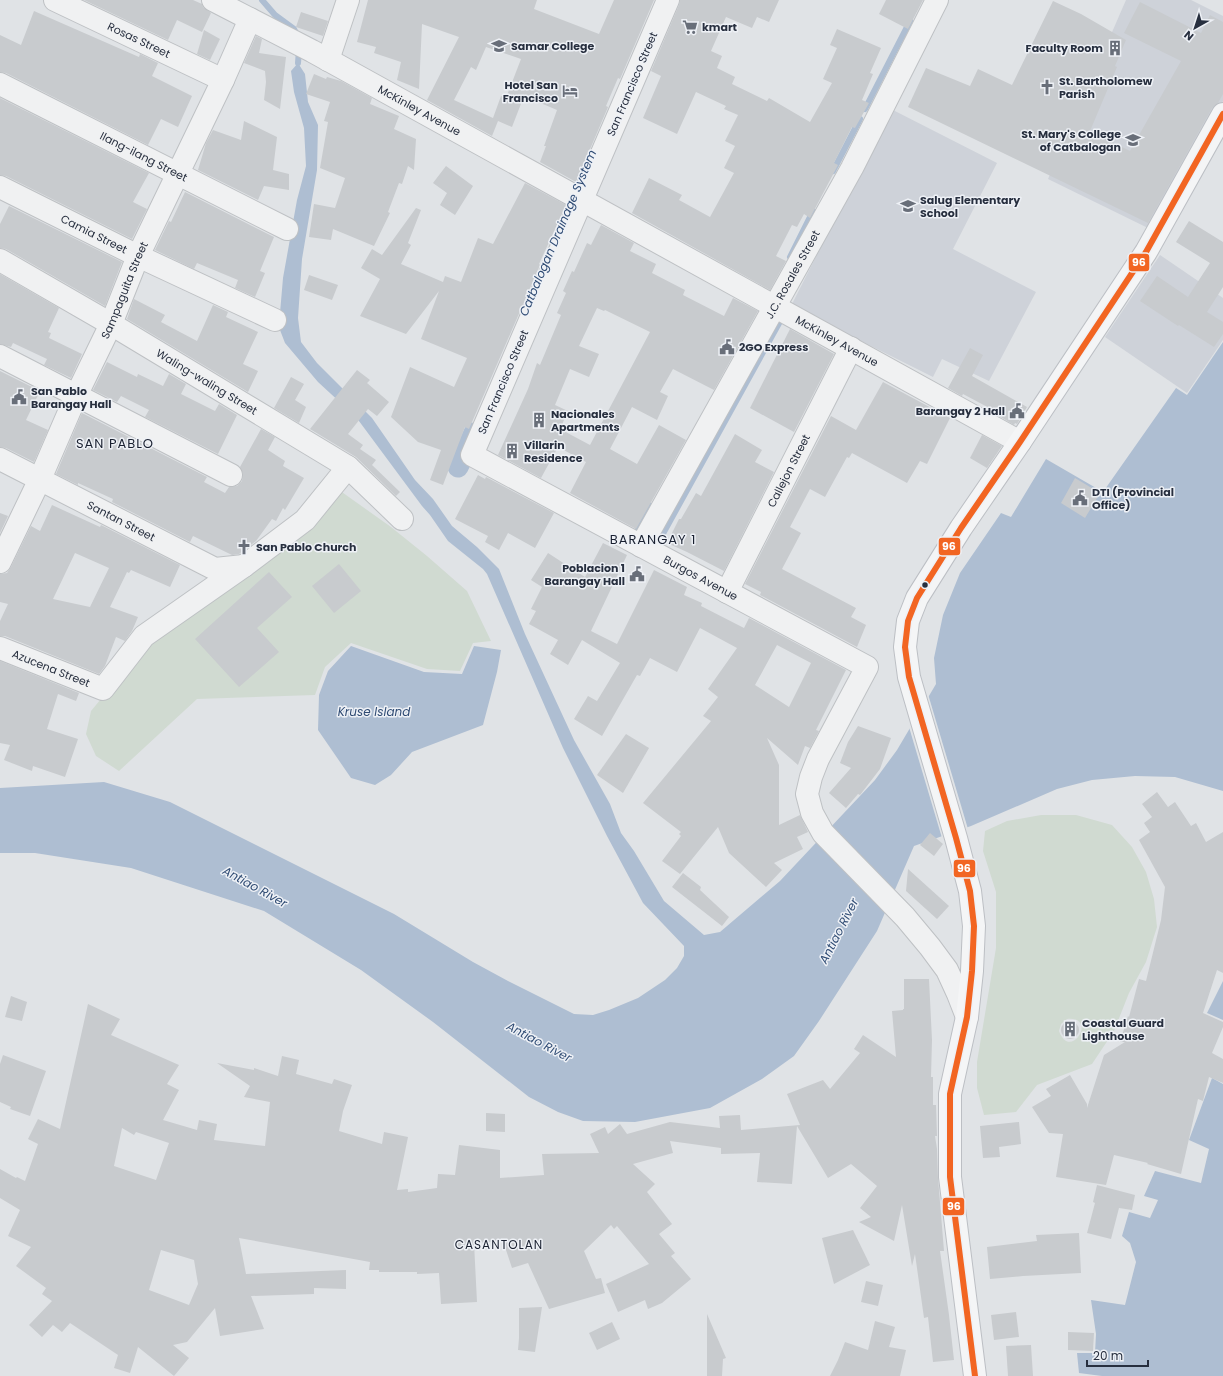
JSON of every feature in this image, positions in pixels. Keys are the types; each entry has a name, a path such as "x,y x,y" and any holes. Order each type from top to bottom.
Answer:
{"main road":[{"path":"975,1376 950,1185 950,1094 967,1017 972,971 974,926 970,891 909,677 905,647 908,621 917,598 961,528 1146,252 1223,114"}],"street":[{"name":"Rosas Street","path":"55,0 223,80"},
{"name":"McKinley Avenue","path":"213,0 311,51 776,306 1020,442"},
{"path":"311,51 348,0"},
{"name":"San Francisco Street","path":"472,454 577,197 668,0"},
{"name":"J.C. Rosales Street","path":"641,546 852,168 937,0"},
{"name":"Sampaguita Street","path":"0,561 40,479 76,396 111,324 138,256 179,174 250,19"},
{"name":"Ilang-ilang Street","path":"0,84 287,229"},
{"name":"Camia Street","path":"0,187 138,256 275,320"},
{"name":"Waling-waling Street","path":"0,260 111,324 348,467 402,519"},
{"name":"Callejon Street","path":"727,592 851,348"},
{"path":"0,356 231,475"},
{"name":"Burgos Avenue","path":"472,454 867,667 818,759 807,794 812,813 823,833 905,917 930,947 947,970 967,1017"},
{"name":"Santan Street","path":"0,459 215,569 244,566"},
{"path":"244,566 305,520 348,467"},
{"name":"Azucena Street","path":"0,648 103,689 144,636 244,566"}],"shaded area":[{"name":"St. Mary's College of Catbalogan","path":"1126,0 1191,0 1223,16 1223,101 1152,230 1048,179"},
{"name":"Salug Elementary School","path":"891,109 997,163 953,249 1036,292 989,381 942,359 933,377 791,306"},
{"path":"1160,255 1223,298 1223,340 1187,393 1105,337"},
{"path":"339,490 391,527 467,591 491,641 473,643 460,671 427,669 351,643 325,667 315,695 197,699 119,771 96,756 86,734 91,711 149,641"},
{"path":"1041,815 1076,815 1112,825 1132,847 1146,872 1154,899 1157,927 1146,962 1129,993 1114,1031 1092,1064 1037,1085 1016,1112 984,1115 977,1088 977,1062 996,948 996,892 983,851 985,831 1007,821","holes":["1067,1019 1076,1020 1081,1024 1081,1030 1079,1036 1075,1040 1069,1042 1064,1039 1059,1031 1061,1024"]}],"water":[{"name":"Antiao River","path":"298,63 305,74 308,102 318,125 317,170 302,259 298,318 301,342 317,363 372,418 415,480 433,499 452,526 477,547 499,569 525,634 574,740 610,804 621,833 634,851 664,901 704,935 720,932 780,881 875,780 897,750 936,684 934,658 943,615 960,573 1001,513 1011,517 1046,459 1103,492 1176,388 1187,395 1223,342 1223,791 1175,777 1135,776 1092,780 1057,789 971,826 914,846 877,931 819,1021 794,1056 762,1079 710,1108 635,1122 583,1121 558,1112 529,1097 433,1022 361,970 264,911 131,868 35,853 0,853 0,788 104,782 170,802 394,914 473,962 574,1014 593,1015 638,998 665,980 677,968 684,956 684,946 643,903 607,836 563,748 487,574 483,569 448,541 356,417 318,382 285,343 280,330 283,278 297,200 306,166 304,128 294,92 291,71"},
{"name":"Kruse Island","path":"351,646 424,672 462,674 474,646 501,650 497,672 483,725 412,752 391,775 375,785 351,778 318,730 319,695 328,671"},
{"path":"1223,981 1223,1020 1207,1013"},
{"path":"1212,1078 1223,1084 1223,1376 1102,1376 1079,1373 1077,1353 1095,1353 1096,1334 1091,1300 1125,1305 1136,1262 1130,1243 1122,1236 1129,1212 1150,1218 1158,1200 1144,1196 1155,1171 1201,1183 1209,1149 1189,1140"}],"pier":[{"path":"928,694 968,829 942,838 909,727"}],"building":[{"path":"84,0 193,0 202,4 203,7 211,13 202,32 177,20 168,40"},
{"path":"368,0 537,0 534,9 599,34 614,0 654,0 620,79 618,78 606,106 608,107 576,182 540,162 557,110 524,96 512,127 498,121 492,136 427,100 459,37 422,24 419,89 397,80 401,62 374,53 376,47 357,42","holes":["486,47 521,59 506,98 501,96 493,118 454,100 471,67 476,70"]},
{"path":"680,0 779,0 769,22 757,17 752,28 726,17 711,51 722,56 717,68 735,77 732,84 767,101 769,98 810,122 832,83 823,79 837,48 830,45 837,29 881,48 870,73 873,74 862,100 869,103 855,128 852,127 834,163 838,165 810,218 804,214 797,227 792,225 776,256 786,261 770,290 632,213 649,178 682,195 679,200 710,217 734,173 724,168 735,146 725,141 738,115 724,109 726,106 696,92 677,134 643,118 661,76 651,71"},
{"path":"886,0 923,0 908,29 879,14"},
{"path":"1053,1 1081,14 1126,40 1115,66 1117,67 1090,131 1130,151 1181,61 1124,33 1140,2 1201,33 1210,15 1223,22 1223,94 1218,103 1212,108 1148,223 908,107 926,68 970,86 978,69 1012,85"},
{"path":"34,11 139,57 140,54 158,63 152,76 192,96 178,127 161,119 148,145 6,73 0,72 0,35 21,45"},
{"path":"301,12 328,21 323,36 296,27"},
{"path":"204,30 220,39 210,60 197,54"},
{"path":"256,36 262,39 259,53 286,57 280,109 264,100 266,82 265,71 244,63"},
{"path":"314,74 326,79 327,77 341,81 372,98 370,104 399,116 394,129 416,139 414,170 408,166 402,184 399,183 388,212 390,213 374,246 333,229 331,240 309,237 314,204 335,208 345,178 320,168 328,122 324,121 330,102 306,94"},
{"path":"0,98 149,173 133,202 147,209 132,239 6,176 0,175"},
{"path":"244,121 277,137 273,170 289,174 289,190 264,186 258,200 198,170 206,143 213,130 241,140"},
{"path":"446,166 473,186 455,215 440,205 447,193 433,183"},
{"path":"525,183 566,205 539,264 540,265 469,429 465,427 443,485 430,480 441,450 418,442 391,417 410,367 454,387 467,358 421,339 439,291 406,334 360,316 380,279 361,268 372,249 382,255 416,208 421,210 408,243 411,245 401,264 443,282 445,276 461,282 478,238 493,244"},
{"path":"185,192 274,237 260,271 265,273 255,297 235,288 238,280 197,263 194,269 155,250 169,221 171,222"},
{"path":"9,206 122,262 105,306 6,249 0,248 0,224"},
{"path":"1189,221 1223,242 1223,287 1207,312 1223,322 1223,334 1214,347 1140,301 1157,276 1188,297 1210,263 1176,242"},
{"path":"601,225 634,243 630,251 656,264 652,273 685,290 683,295 724,316 733,298 758,311 714,390 673,369 660,392 668,396 657,420 632,407 610,449 637,464 659,425 686,440 636,529 570,493 586,462 558,447 541,478 498,455 528,389 537,363 540,365 561,315 557,313 566,293 563,291 572,271 574,272 587,243 591,245","holes":["597,308 604,311 605,310 650,332 590,445 560,429 568,411 555,405 570,369 589,377 599,354 579,346"]},
{"path":"0,274 59,308 48,332 51,333 49,338 82,354 71,378 44,365 47,359 13,343 11,347 0,344"},
{"path":"309,275 338,285 332,300 304,290"},
{"path":"134,299 165,315 161,322 197,341 213,305 228,312 226,317 258,332 243,364 258,371 248,392 127,319"},
{"path":"790,329 834,354 794,432 750,408"},
{"path":"970,348 983,355 972,376 1027,407 1017,424 1015,423 1014,425 994,413 995,411 963,394 962,396 948,388"},
{"path":"107,362 137,377 138,374 163,386 169,374 186,384 181,394 215,411 219,404 237,415 218,454 145,417 149,410 121,396 117,402 93,390"},
{"path":"357,370 370,380 367,383 389,402 377,416 368,409 348,434 363,445 360,449 376,460 372,465 400,492 396,496 356,457 310,429"},
{"path":"0,371 40,391 26,420 48,430 34,462 6,448 0,447"},
{"path":"291,377 304,384 295,400 306,407 299,423 274,408"},
{"path":"883,382 950,418 927,464 920,461 907,483 852,453 849,458 847,457 825,497 810,489 790,527 801,533 782,569 856,608 851,617 866,625 857,647 760,595 761,592 745,584 831,416 856,430"},
{"path":"82,413 207,477 204,482 225,493 229,487 237,486 242,481 243,474 240,467 261,429 275,437 268,450 285,461 283,466 304,478 285,510 283,508 276,521 272,519 256,541 239,554 232,555 193,536 190,542 112,502 113,499 78,483 78,485 56,474"},
{"path":"735,434 762,450 755,462 774,472 724,571 667,543 679,519 681,519 696,493 701,496"},
{"path":"982,435 1002,446 987,468 970,458"},
{"path":"478,475 485,479 486,477 554,513 535,548 508,533 499,550 485,542 488,536 455,519"},
{"name":"DTI (Provincial Office)","path":"1075,478 1100,493 1085,518 1061,503"},
{"path":"52,505 100,527 101,525 180,565 170,587 131,570 129,573 127,572 110,607 138,617 132,631 125,641 116,637 105,666 99,674 5,636 0,636 0,621 8,604 0,602 0,574 7,573 11,567 31,526 40,531","holes":["75,553 109,568 90,607 53,599"]},
{"path":"0,513 8,516 0,533"},
{"path":"603,543 627,555 591,631 617,644 654,570 687,587 684,595 702,603 701,606 744,628 749,618 846,670 816,730 819,731 810,748 805,746 798,765 767,738 779,765 779,825 800,815 808,832 797,837 803,849 774,863 782,870 766,887 729,853 718,827 680,874 662,861 681,836 679,834 681,832 643,803 711,721 703,716 718,697 708,689 737,648 700,628 677,672 650,658 640,676 637,675 602,736 574,719 588,696 597,701 620,663 582,640 568,665 550,654 558,640 529,624 536,611 531,609 542,587 531,580 548,553 585,577","holes":["777,645 811,663 789,707 755,685"]},
{"path":"339,564 361,591 334,613 312,586"},
{"path":"269,572 292,597 257,628 279,652 239,687 195,639"},
{"path":"0,661 79,693 76,701 58,694 47,729 78,739 65,777 33,766 32,771 4,760 10,745 0,743"},
{"path":"858,726 891,738 880,769 860,795 858,794 846,808 829,793 851,768 840,763 848,742"},
{"path":"626,734 649,748 623,793 597,775"},
{"path":"1157,792 1168,807 1175,802 1191,826 1196,823 1206,842 1223,832 1223,973 1217,970 1203,1013 1223,1022 1223,1027 1212,1053 1223,1059 1223,1083 1209,1077 1203,1101 1198,1099 1181,1174 1147,1164 1148,1163 1114,1155 1106,1185 1056,1177 1063,1134 1049,1133 1032,1107 1051,1096 1046,1089 1070,1075 1087,1104 1087,1108 1104,1055 1125,1042 1120,1042 1128,1016 1129,1017 1139,979 1146,981 1161,920 1165,887 1139,840 1150,832 1144,823 1152,817 1142,804"},
{"path":"930,833 943,844 934,856 920,845"},
{"path":"908,869 949,906 937,919 906,891"},
{"path":"683,873 701,887 700,890 729,917 722,926 672,887"},
{"path":"904,979 929,979 932,1040 931,1077 933,1077 933,1105 936,1105 937,1136 935,1136 944,1251 940,1251 954,1360 933,1362 928,1317 924,1318 915,1254 912,1266 902,1205 894,1241 859,1222 871,1217 860,1208 877,1186 851,1164 828,1178 797,1126 792,1184 757,1182 760,1153 721,1154 721,1148 670,1141 673,1153 633,1164 655,1184 647,1192 672,1224 659,1234 675,1253 671,1256 691,1279 662,1303 648,1309 645,1300 618,1312 606,1284 649,1264 617,1226 614,1229 611,1225 584,1251 596,1279 601,1278 605,1293 549,1309 528,1263 512,1268 503,1241 474,1243 477,1302 441,1304 439,1273 417,1274 417,1272 379,1272 379,1270 369,1270 370,1262 239,1238 246,1274 346,1270 346,1289 314,1288 314,1294 251,1296 264,1329 220,1336 215,1308 187,1342 173,1345 189,1358 174,1376 138,1347 130,1373 114,1368 118,1355 70,1323 62,1332 53,1325 42,1337 29,1325 52,1301 42,1294 46,1288 16,1266 31,1247 8,1236 20,1210 0,1198 0,1169 25,1181 38,1144 28,1139 38,1119 60,1129 88,1004 120,1019 111,1035 179,1065 167,1084 179,1090 163,1120 197,1130 199,1120 217,1124 214,1140 265,1146 270,1102 244,1097 250,1086 217,1063 254,1070 254,1068 278,1076 282,1056 299,1060 296,1074 332,1084 334,1079 352,1085 343,1111 339,1131 382,1144 384,1132 408,1137 397,1190 408,1189 408,1192 437,1188 438,1174 455,1175 459,1145 500,1150 500,1178 544,1175 542,1154 599,1153 590,1134 605,1127 608,1134 620,1124 627,1134 670,1122 720,1128 719,1116 740,1115 741,1130 800,1125 787,1094 823,1080 830,1089 860,1053 854,1049 863,1035 896,1057 892,1011 904,1009","holes":["122,1128 134,1135 136,1132 169,1143 156,1180 114,1166","161,1250 194,1260 198,1284 189,1305 149,1290"]},
{"path":"11,996 27,1002 22,1021 5,1017"},
{"name":"Coastal Guard Lighthouse","path":"1066,1021 1074,1021 1079,1026 1077,1037 1074,1039 1066,1039 1061,1034 1061,1026"},
{"path":"3,1055 46,1071 30,1116 10,1109 11,1107 0,1102 0,1064"},
{"path":"486,1113 505,1114 505,1132 486,1131"},
{"path":"1019,1122 1021,1144 999,1147 1000,1157 983,1158 980,1126"},
{"path":"1097,1185 1135,1195 1132,1210 1119,1208 1111,1239 1087,1233 1095,1203 1093,1202"},
{"path":"853,1230 870,1265 834,1284 822,1238"},
{"path":"1079,1233 1081,1273 990,1279 987,1247 1037,1241 1036,1235"},
{"path":"866,1281 883,1285 878,1306 861,1302"},
{"path":"542,1307 535,1352 518,1350 519,1308"},
{"path":"1016,1312 1019,1337 994,1340 991,1315"},
{"path":"707,1314 726,1358 723,1359 722,1376 707,1376"},
{"path":"875,1321 895,1327 889,1347 906,1350 900,1376 830,1376 845,1342 868,1350"},
{"path":"612,1322 620,1339 597,1350 589,1333"},
{"path":"1068,1332 1094,1333 1093,1351 1068,1350"},
{"path":"1031,1345 1033,1376 1008,1376 1006,1346"}],"waterway":[{"path":"262,0 275,15 294,29 297,35"},
{"path":"865,109 910,21"},
{"path":"298,63 299,50"},
{"path":"833,171 860,119"},
{"path":"790,257 813,211"},
{"path":"654,550 783,316"},
{"name":"Catbalogan Drainage System","path":"458,467 474,433"},
{"path":"633,538 651,506"}],"transit line":[{"name":"96","path":"975,1376 950,1177 950,1094 967,1017 972,971 974,926 970,891 909,677 905,647 908,621 917,598 961,528 1146,252 1223,114"}],"place":[{"name":"kmart","path":"690,27"},
{"name":"Samar College","path":"499,46"},
{"name":"Faculty Room","path":"1115,48"},
{"name":"St. Bartholomew Parish","path":"1047,87"},
{"name":"Hotel San Francisco","path":"570,91"},
{"name":"St. Mary's College of Catbalogan","path":"1133,140"},
{"name":"Salug Elementary School","path":"908,206"},
{"name":"2GO Express","path":"727,347"},
{"name":"San Pablo Barangay Hall","path":"19,397"},
{"name":"Barangay 2 Hall","path":"1017,411"},
{"name":"Nacionales Apartments","path":"539,420"},
{"name":"Villarin Residence","path":"512,451"},
{"name":"DTI (Provincial Office)","path":"1080,498"},
{"name":"San Pablo Church","path":"244,547"},
{"name":"Poblacion 1 Barangay Hall","path":"637,574"},
{"name":"Coastal Guard Lighthouse","path":"1070,1029"}],"district":[{"name":"SAN PABLO","path":"115,443"},
{"name":"BARANGAY 1","path":"653,539"},
{"name":"CASANTOLAN","path":"499,1245"}]}
